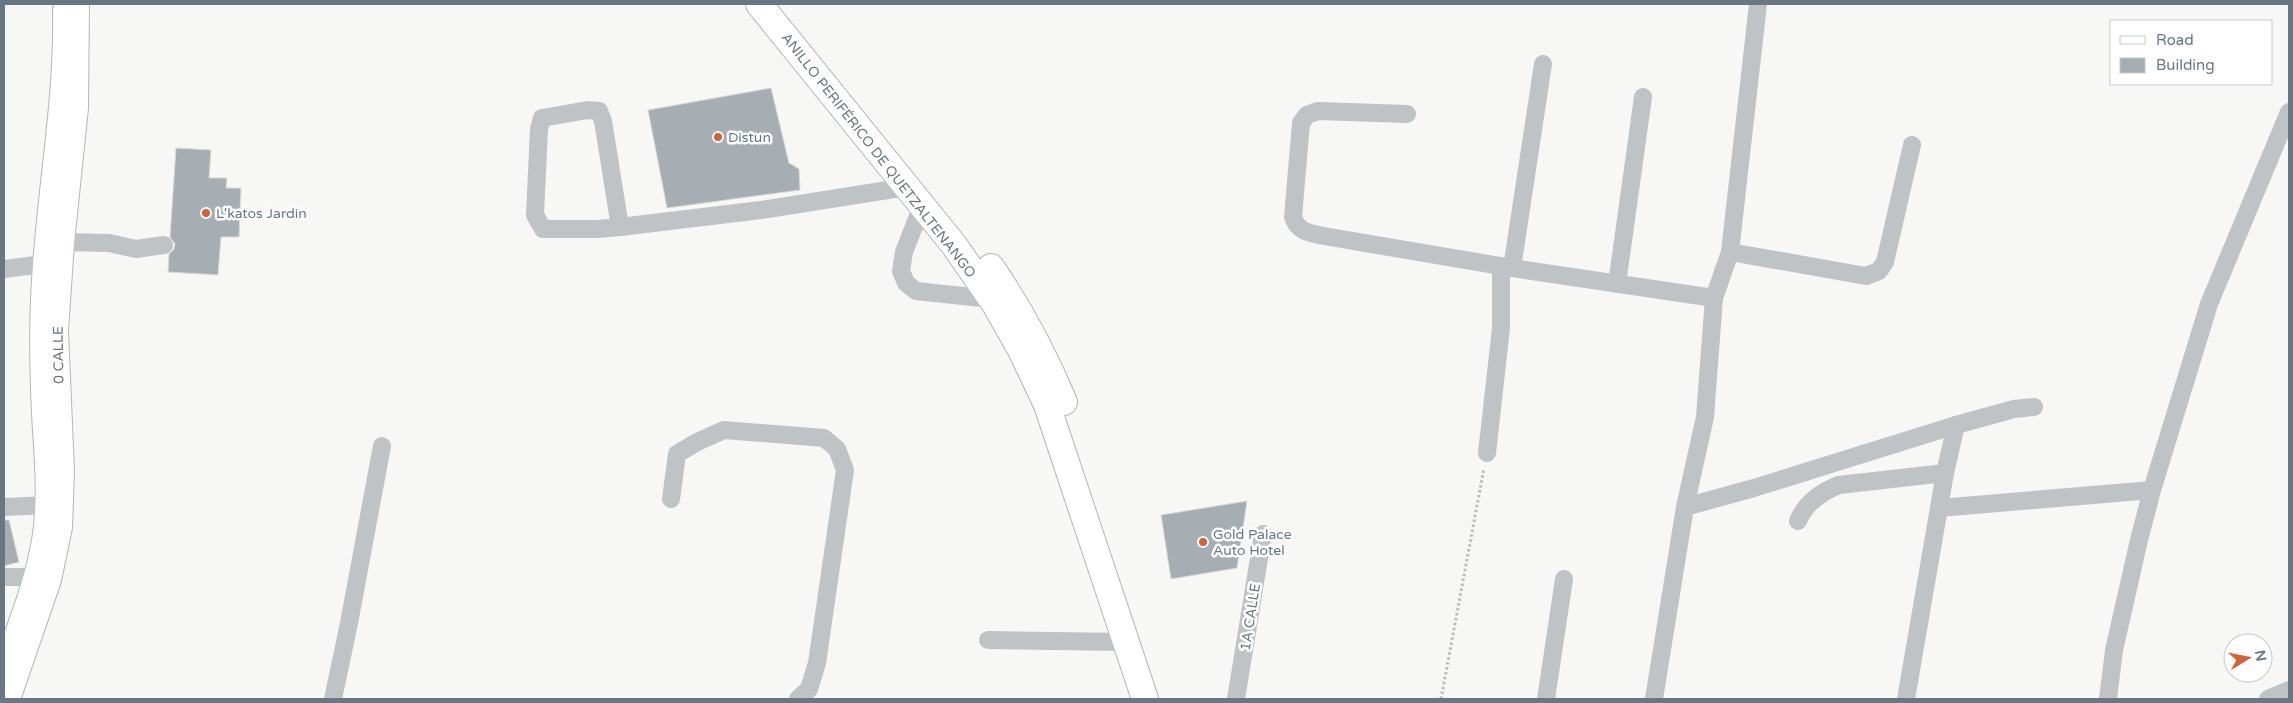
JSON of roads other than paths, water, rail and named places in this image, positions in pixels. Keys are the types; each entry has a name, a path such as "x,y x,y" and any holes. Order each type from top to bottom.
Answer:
{"highway":[{"name":"ANILLO PERIFÉRICO DE QUETZALTENANGO","path":"758,4 954,245 991,299 1021,350 1047,405 1145,699"},
{"name":"ANILLO PERIFÉRICO DE QUETZALTENANGO","path":"782,4 971,237 1014,300 1045,355 1075,430 1162,699"}],"main road":[{"name":"0 CALLE","path":"4,667 34,577 42,545 47,505 40,350 44,264 61,100 64,4"},
{"name":"0 CALLE","path":"9,699 50,580 61,527 63,471 57,331 63,242 77,108 78,4"}],"street":[{"path":"1654,699 1685,507 1705,417 1714,298 1730,252 1758,4"},
{"path":"1487,453 1507,267 1542,64"},
{"path":"1617,284 1643,97"},
{"path":"620,227 604,121 599,111 588,110 542,118 539,129 534,215 543,229 598,229 620,227 761,210 915,197 901,271 906,283 916,291 991,299"},
{"path":"1407,114 1318,111 1307,115 1301,124 1293,217 1296,225 1306,233 1507,267 1714,298"},
{"path":"2108,699 2114,650 2152,490 2209,304 2289,112"},
{"path":"1730,252 1866,276 1879,271 1885,262 1912,145"},
{"path":"63,242 109,243 136,249 164,245"},
{"path":"4,270 44,264"},
{"path":"1685,507 1754,488 1956,425 2014,409 2034,407"},
{"path":"1906,699 1945,473 1956,425"},
{"path":"671,499 677,454 696,442 724,430 824,438 837,449 845,470 817,663 809,689 798,699"},
{"path":"332,699 349,623 382,446"},
{"path":"1798,521 1802,511 1809,503 1824,491 1839,485 1945,473"},
{"path":"1939,508 2152,490"},
{"path":"4,507 47,505"},
{"name":"1A CALLE","path":"1236,699 1263,534"},
{"path":"4,576 34,577"},
{"path":"1546,699 1564,579"},
{"path":"988,640 1126,642"},
{"path":"2269,699 2289,690"}],"place":[{"name":"Distun","path":"718,137"},
{"name":"L'katos Jardin","path":"206,213"},
{"name":"Gold Palace Auto Hotel","path":"1203,542"}]}
